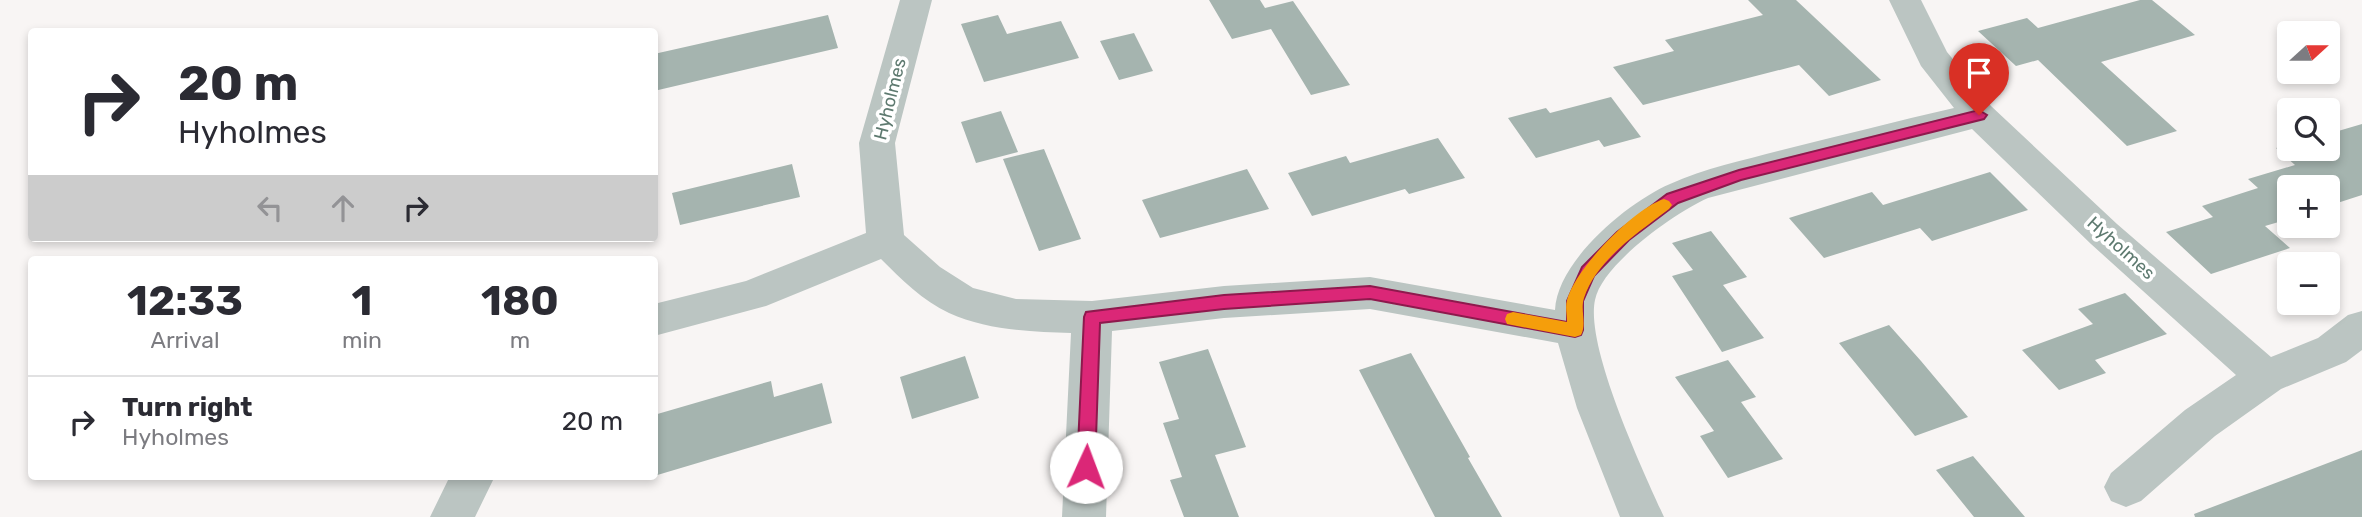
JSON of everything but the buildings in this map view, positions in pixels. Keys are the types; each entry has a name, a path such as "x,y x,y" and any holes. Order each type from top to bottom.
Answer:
{"street":[{"name":"Hyholmes","path":"886,241 877,143 916,0"},
{"name":"Hyholmes","path":"1905,0 1933,58 1979,115 2104,234 2266,377"},
{"path":"1642,517 1606,432 1575,330 1575,301 1588,272 1623,236 1672,199 1739,175 1979,115"},
{"path":"658,319 752,295 886,241 926,278 962,300 1016,315 1092,317 1224,302 1370,293 1575,330"},
{"path":"1084,517 1092,317"},
{"path":"2126,487 2200,423 2266,377 2332,350 2362,327"},
{"path":"452,517 471,480"}],"slow traffic":[{"path":"1513,319 1575,330 1575,301 1588,272 1623,236 1664,205"}],"route":[{"path":"1086,467 1092,317 1224,302 1370,293 1575,330 1575,301 1588,272 1623,236 1672,199 1739,175 1979,115"}]}
